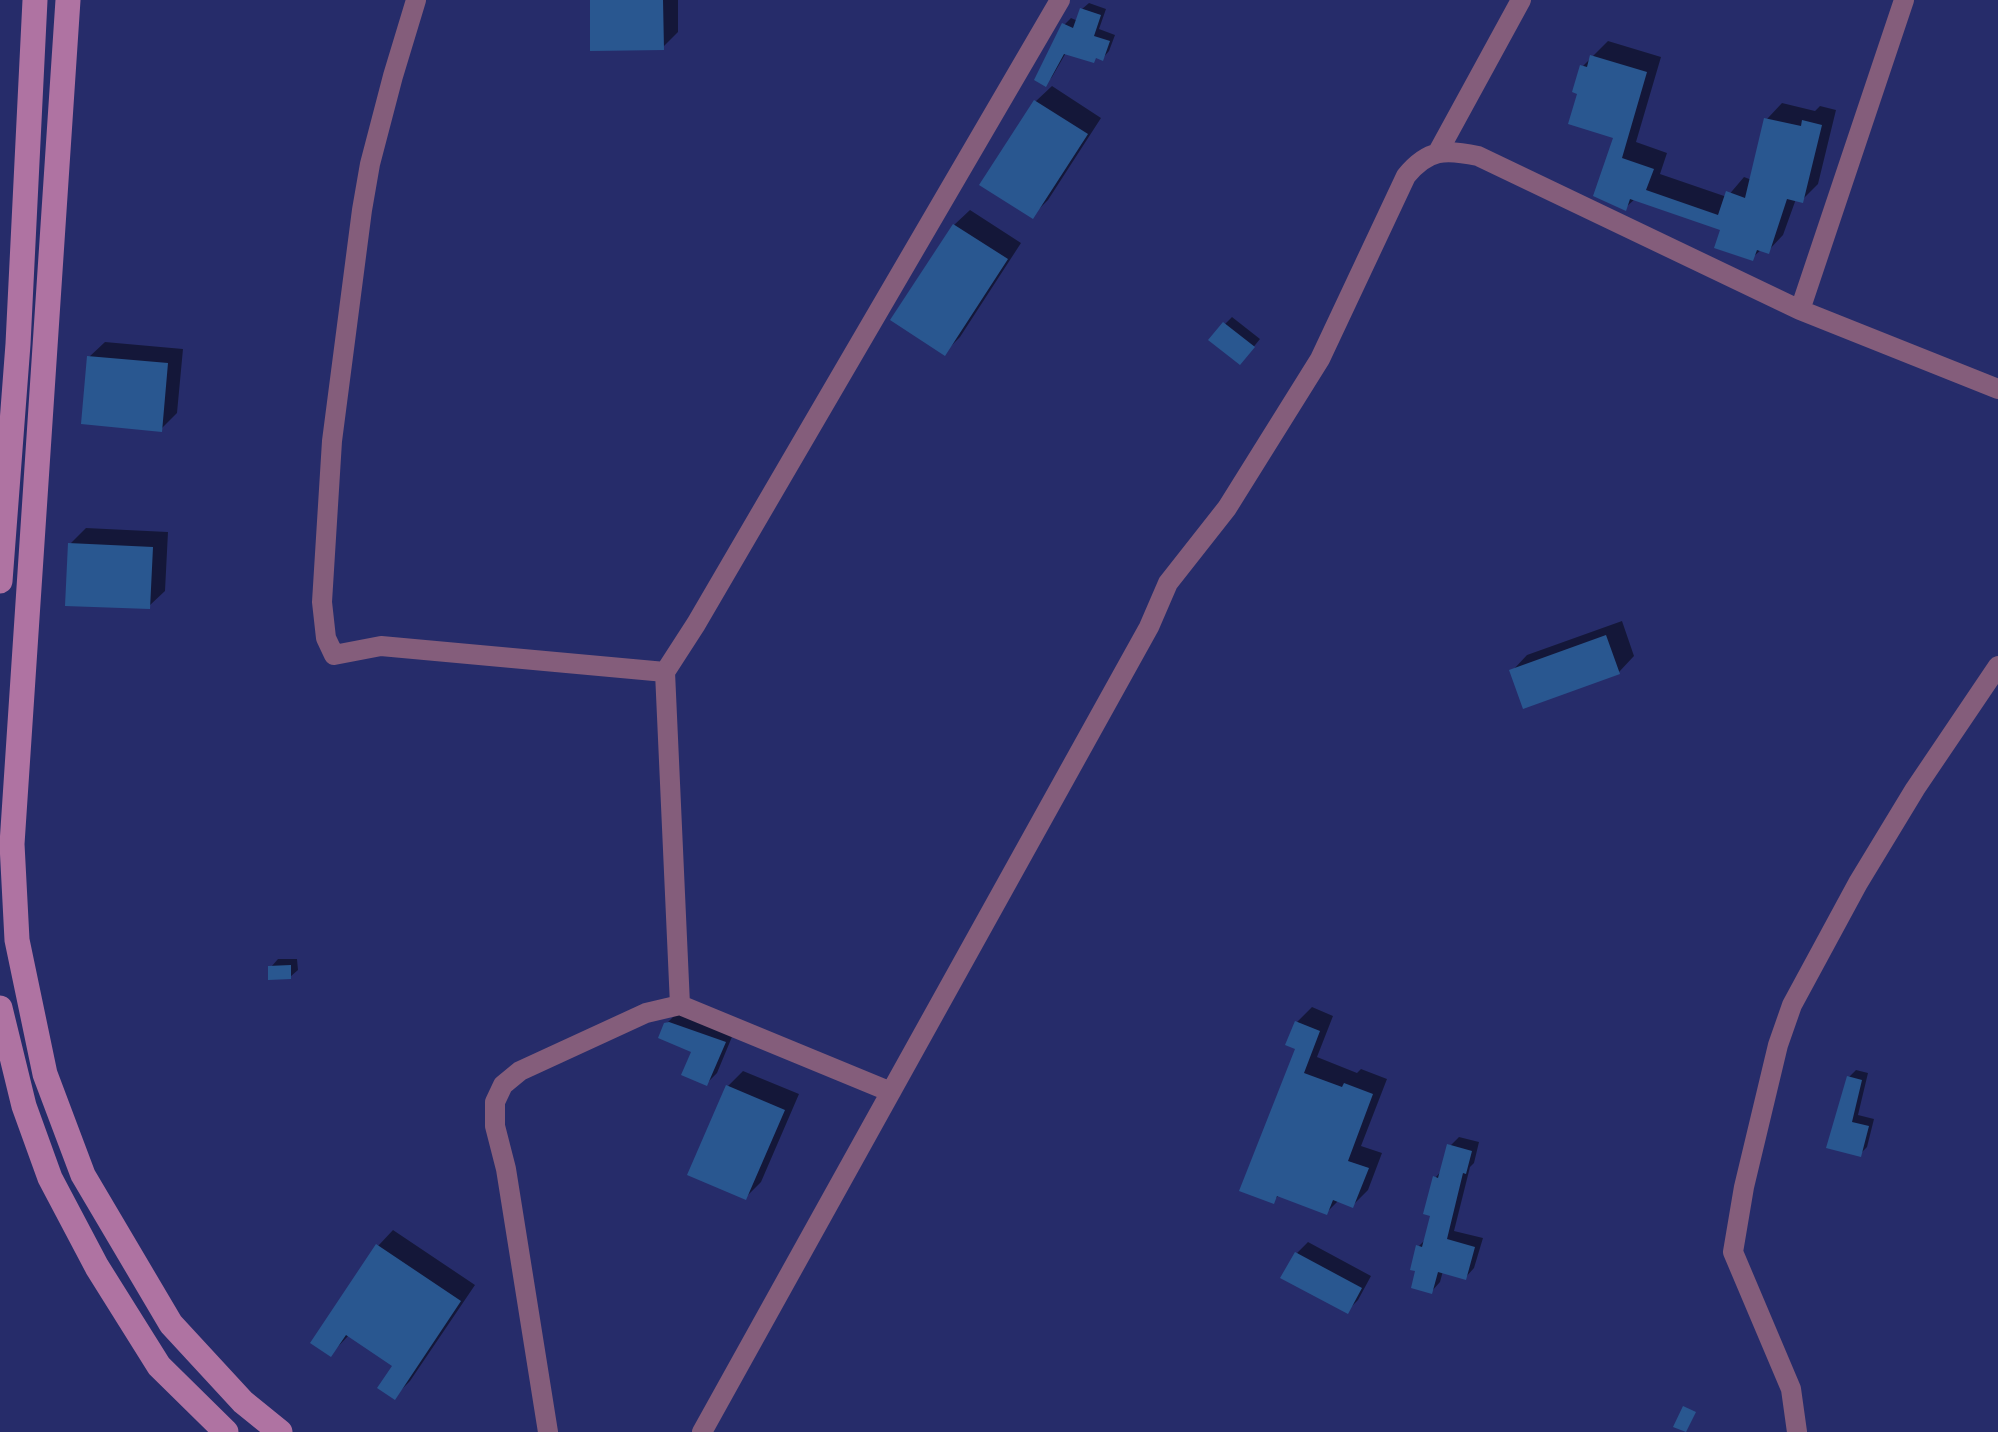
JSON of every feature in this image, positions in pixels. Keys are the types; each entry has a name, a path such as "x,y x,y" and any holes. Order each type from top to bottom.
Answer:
{"main road":[{"path":"0,581 18,344 35,0"},
{"path":"68,0 12,844 16,940 45,1074 83,1175 171,1324 243,1402 280,1432"},
{"path":"0,1008 24,1106 50,1178 97,1267 159,1366 226,1432"}],"street":[{"path":"416,0 379,128 362,210 332,441 322,602 326,638 334,655 380,646 665,672"},
{"path":"680,1005 665,672 1060,0"},
{"path":"1438,152 1521,0"},
{"path":"1800,310 1904,0"},
{"path":"702,1432 1150,627 1168,583 1228,508 1320,358 1406,176 1418,162 1438,152 1478,156 1800,310 1998,389"},
{"path":"1798,1432 1791,1389 1733,1252 1744,1187 1778,1046 1792,1004 1858,882 1998,666"},
{"path":"548,1432 506,1169 494,1126 494,1102 503,1085 520,1070 646,1014 680,1005 891,1092"}],"building":[{"path":"590,0 663,0 664,50 590,51"},
{"path":"1080,8 1101,15 1094,36 1110,41 1103,61 1096,58 1094,63 1064,54 1046,87 1034,80 1062,23 1073,28"},
{"path":"1590,55 1647,72 1622,158 1654,169 1646,190 1718,215 1726,191 1745,198 1764,118 1801,126 1802,120 1822,125 1803,203 1787,199 1769,254 1757,250 1753,261 1714,248 1720,230 1630,199 1626,211 1593,196 1613,138 1568,124 1580,65 1587,67"},
{"path":"1034,100 1088,134 1033,219 979,185"},
{"path":"953,224 1008,259 945,356 890,320"},
{"path":"1223,322 1255,347 1240,365 1208,340"},
{"path":"87,356 168,363 162,432 81,424"},
{"path":"68,543 153,547 150,609 65,606"},
{"path":"1606,635 1620,674 1523,709 1509,670"},
{"path":"291,965 291,979 268,980 268,966"},
{"path":"1295,1021 1320,1031 1304,1073 1373,1094 1348,1161 1369,1168 1353,1208 1333,1200 1327,1215 1277,1196 1274,1204 1239,1191 1295,1049 1285,1045"},
{"path":"664,1023 726,1042 707,1086 681,1075 691,1052 658,1038"},
{"path":"1847,1076 1862,1080 1852,1122 1869,1126 1861,1157 1826,1148"},
{"path":"726,1085 785,1110 746,1200 687,1175"},
{"path":"1447,1144 1472,1151 1447,1239 1475,1247 1466,1280 1438,1272 1432,1294 1411,1288 1415,1271 1410,1270 1416,1245 1422,1247 1430,1216 1423,1214"},
{"path":"376,1244 461,1301 395,1400 377,1388 392,1366 346,1335 331,1357 310,1343"},
{"path":"1295,1252 1362,1288 1348,1314 1280,1278"},
{"path":"1683,1406 1696,1412 1686,1432 1673,1427"}]}
